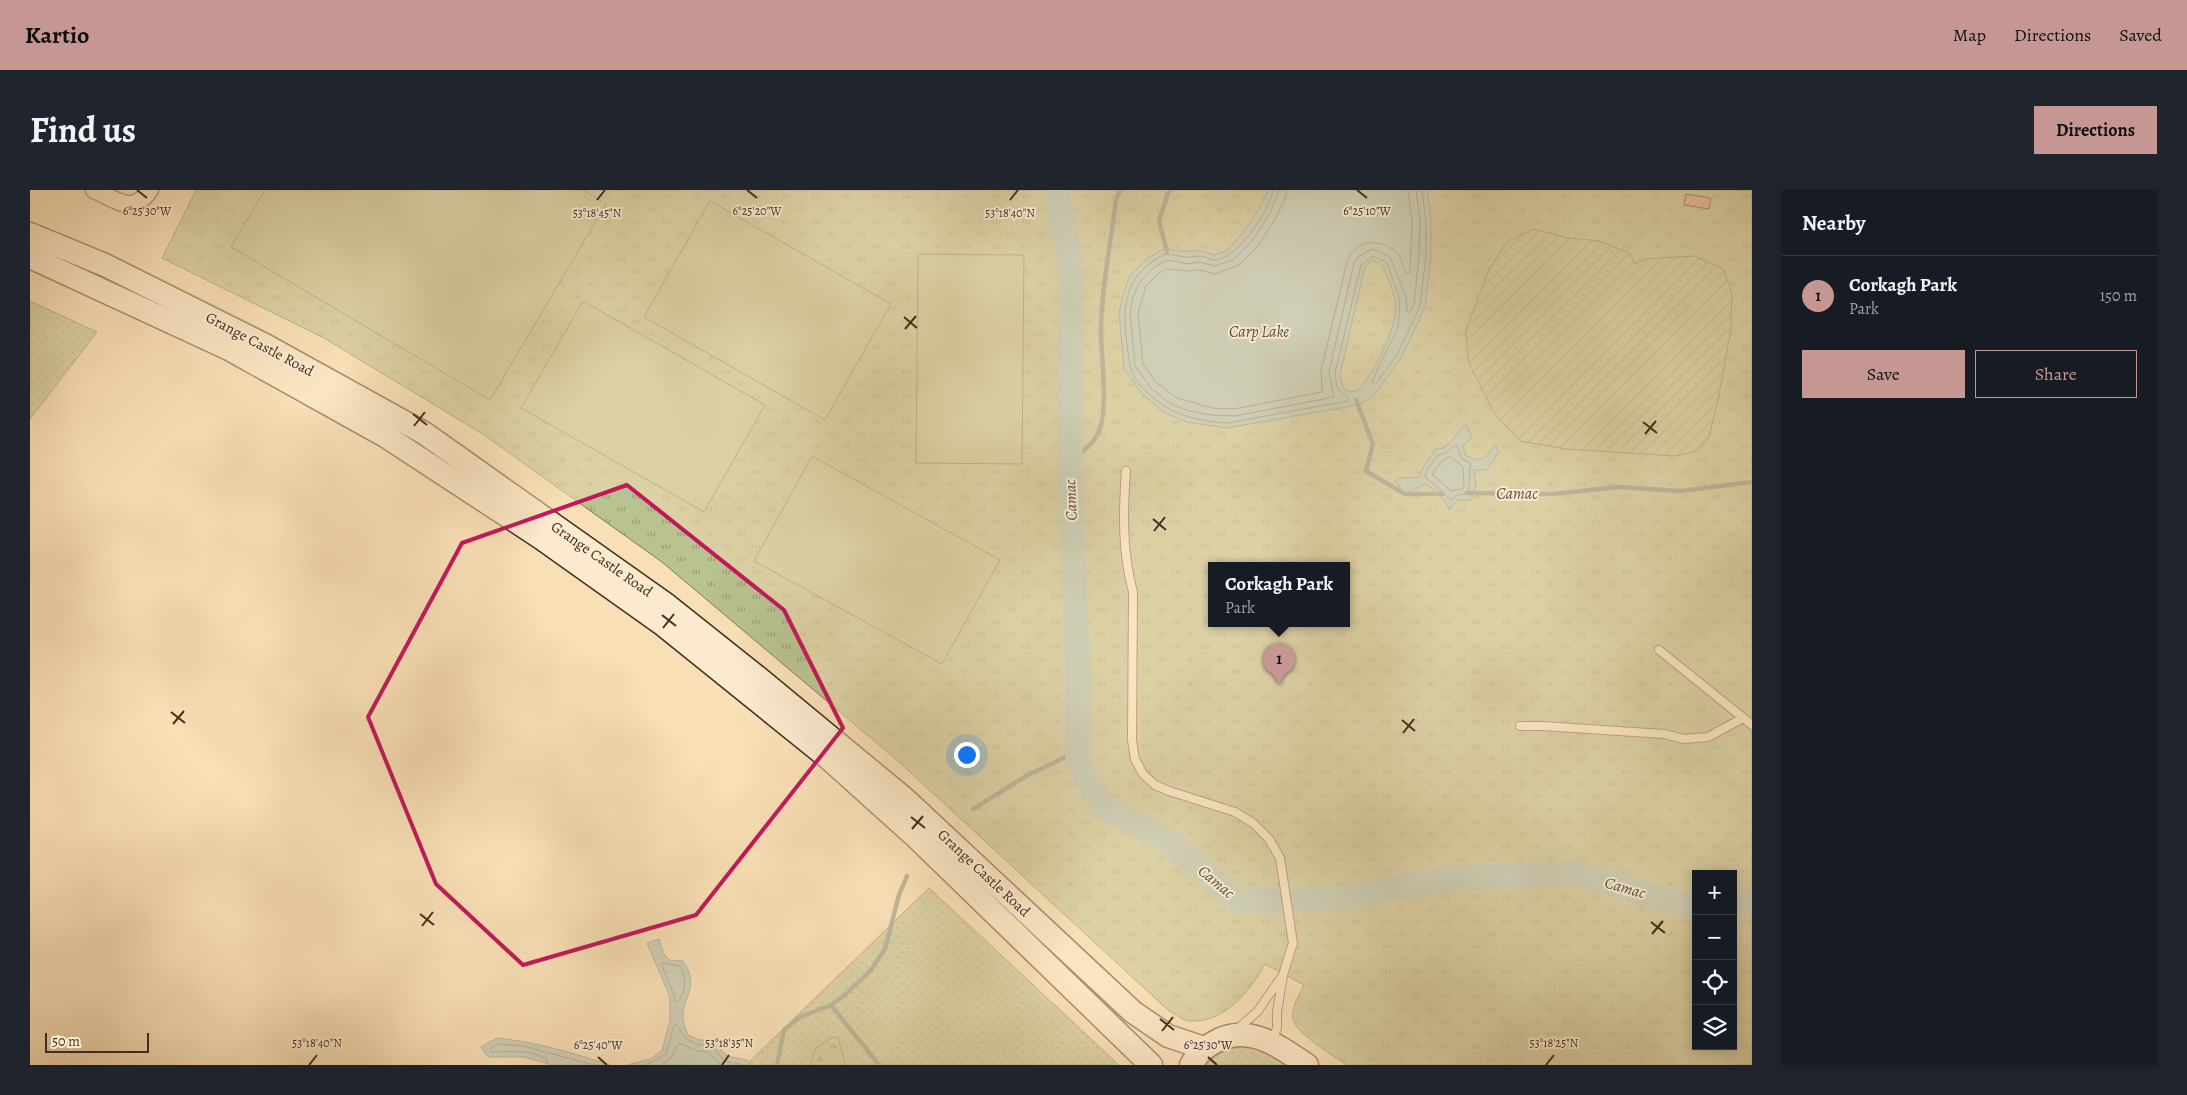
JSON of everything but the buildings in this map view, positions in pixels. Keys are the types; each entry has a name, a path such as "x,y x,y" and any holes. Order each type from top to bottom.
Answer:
{"main road":[{"name":"Grange Castle Road","path":"30,234 105,265 256,340 424,433 667,605 760,679 905,799 1133,1012 1198,1057 1228,1036 1256,1036 1284,1048 1301,1063"},
{"name":"Grange Castle Road","path":"30,257 229,350 387,437 541,538 662,624 827,757 916,837 1151,1065"}],"street":[{"path":"94,190 127,204 136,205 142,201 150,190"}],"lane":[{"path":"1126,471 1123,515 1127,570 1133,592 1132,740 1135,759 1143,774 1155,784 1169,791 1235,812 1253,822 1269,838 1280,858 1293,943 1283,975 1277,1012 1277,1028 1271,1042"},
{"path":"1659,650 1752,725"},
{"path":"1520,726 1664,734 1684,739 1708,738 1743,718"},
{"path":"1228,1036 1257,1012 1283,975"}],"highlighted area":[{"path":"627,485 784,610 843,728 696,915 523,965 436,884 368,717 462,543"}],"green space":[{"path":"196,190 1752,190 1752,1065 1347,1065 1316,1044 1295,1025 1293,1010 1304,985 1265,964 1252,985 1225,1011 1203,1020 1188,1021 1182,1019 1169,1011 898,761 662,562 484,435 324,338 162,258"},
{"path":"265,190 583,190 606,204 490,400 231,247"},
{"path":"710,201 891,304 825,420 644,317"},
{"path":"1533,229 1569,238 1599,241 1630,253 1635,264 1645,259 1695,256 1723,269 1732,293 1731,329 1709,437 1698,451 1676,456 1566,449 1520,441 1494,413 1468,361 1466,330 1489,269 1508,241"},
{"path":"918,254 1024,255 1022,464 916,463"},
{"path":"30,301 97,332 30,419"},
{"path":"583,301 765,405 704,512 521,408"},
{"path":"812,456 1000,560 942,664 754,561"},
{"path":"929,888 1119,1065 746,1065"},
{"path":"833,1037 838,1038 845,1065 810,1065 816,1048"},
{"path":"1253,1046 1268,1052 1284,1065 1206,1065 1216,1056 1227,1050"}],"water":[{"name":"Carp Lake","path":"1269,190 1427,190 1431,220 1431,257 1425,307 1402,356 1378,390 1369,399 1358,405 1227,428 1187,422 1165,413 1143,395 1124,369 1119,313 1123,294 1130,276 1147,258 1166,248 1176,251 1199,251 1215,255 1228,250 1251,222","holes":["1373,260 1383,266 1395,299 1394,322 1390,335 1371,373 1357,391 1348,392 1342,386 1340,374 1365,266"]},
{"path":"1466,424 1472,438 1463,445 1465,455 1476,460 1486,457 1495,445 1499,452 1487,470 1474,470 1476,485 1471,500 1458,500 1449,510 1443,499 1426,484 1405,494 1395,481 1398,478 1420,477 1422,469 1435,449 1442,448 1450,443"},
{"path":"659,939 664,954 669,960 683,961 690,974 689,991 683,1016 688,1035 700,1040 711,1040 727,1056 747,1060 751,1065 627,1065 650,1059 662,1051 670,1020 670,997 647,943"},
{"path":"497,1038 554,1048 610,1065 552,1065 523,1057 488,1057 481,1047"}],"waterway":[{"name":"Camac","path":"1057,190 1071,266 1070,473 1078,679 1078,762 1102,806 1164,838 1237,901 1338,899 1449,878 1574,873 1685,905 1692,905"},
{"name":"Camac","path":"1070,457 1083,451 1089,445 1098,433 1102,423 1104,396 1101,338 1102,310 1116,200 1120,190"},
{"name":"Camac","path":"1167,252 1159,221 1168,193 1171,190"},
{"name":"Camac","path":"1356,400 1373,444 1366,471 1405,494 1442,494"},
{"name":"Camac","path":"1467,493 1553,494 1618,487 1681,491 1752,482"},
{"path":"973,809 1026,776 1078,751"},
{"path":"777,1065 784,1030 800,1017 831,1005 845,995 871,970 885,949 899,895 907,876"},
{"name":"Camac","path":"1737,903 1752,902"},
{"path":"831,1005 879,1065"}],"place":[{"name":"Corkagh Park","path":"1279,684"}]}
